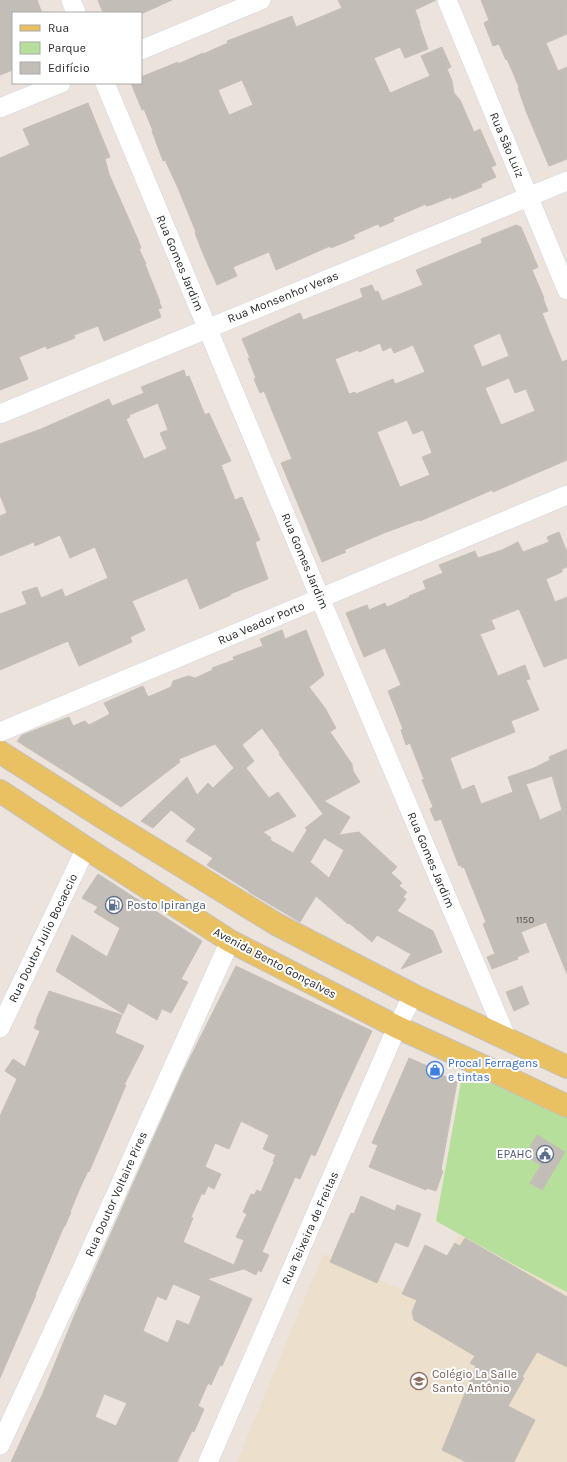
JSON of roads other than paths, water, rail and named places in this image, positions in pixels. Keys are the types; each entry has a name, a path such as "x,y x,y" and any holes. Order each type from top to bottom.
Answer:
{"main road":[{"path":"0,752 105,819 276,924 413,996 567,1067"},
{"name":"Avenida Bento Gonçalves","path":"0,791 230,942 397,1027 567,1106"}],"street":[{"path":"71,0 76,12"},
{"path":"142,50 261,0"},
{"name":"Rua São Luiz","path":"447,0 567,290"},
{"path":"0,108 59,84"},
{"name":"Rua Gomes Jardim","path":"105,84 320,598 507,1039"},
{"name":"Rua Monsenhor Veras","path":"0,414 567,181"},
{"name":"Rua Veador Porto","path":"0,732 567,495"},
{"name":"Rua Doutor Julio Bocaccio","path":"0,1028 86,848"},
{"name":"Rua Doutor Voltaire Pires","path":"0,1445 83,1267 230,942"},
{"name":"Rua Teixeira de Freitas","path":"208,1462 397,1027 413,996"}],"place":[{"name":"Posto Ipiranga","path":"114,905"},
{"name":"Procal Ferragens e tintas","path":"435,1070"},
{"name":"EPAHC","path":"545,1154"},
{"name":"Colégio La Salle Santo Antônio","path":"419,1381"}]}
